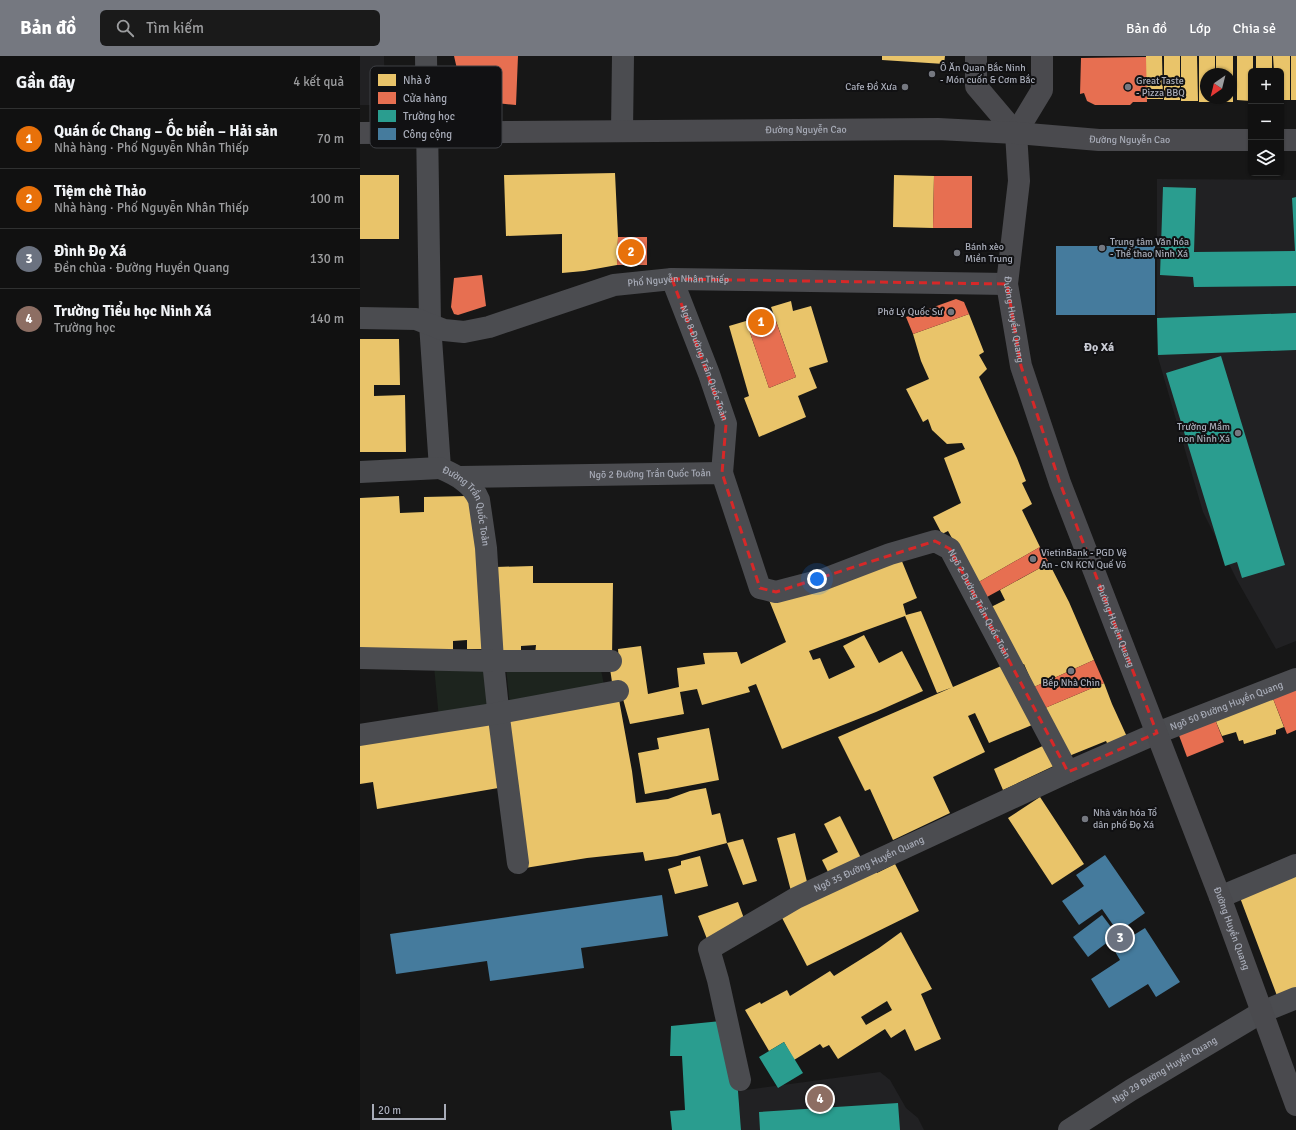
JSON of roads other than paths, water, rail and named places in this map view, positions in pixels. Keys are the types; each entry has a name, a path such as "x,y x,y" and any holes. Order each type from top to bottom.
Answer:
{"street":[{"path":"622,131 623,56"},
{"path":"976,56 976,86 1016,133 1042,90 1042,56"},
{"name":"Đường Nguyễn Cao","path":"502,132 938,129 1016,133 1099,140 1248,140"},
{"name":"Đường Nguyễn Cao","path":"360,133 370,133"},
{"name":"Đường Huyền Quang","path":"1016,133 1019,181 1007,284 1023,373 1060,483 1220,897 1296,1105"},
{"path":"1284,140 1296,140"},
{"name":"Đường Trần Quốc Toản","path":"426,148 430,324 440,468 460,477 476,493 479,500 486,548 493,661 498,713 518,863"},
{"name":"Phố Nguyễn Nhân Thiếp","path":"360,318 416,319 444,330 464,332 475,330 614,285 672,279 1007,284"},
{"name":"Ngõ 8 Đường Trần Quốc Toản","path":"672,279 709,374 726,424 722,473"},
{"path":"360,472 440,468"},
{"name":"Ngõ 2 Đường Trần Quốc Toản","path":"460,477 722,473 760,588 776,592 822,580 890,554 935,541 950,549 1068,772"},
{"path":"360,658 493,661 611,661"},
{"name":"Ngõ 50 Đường Huyền Quang","path":"1157,733 1296,680"},
{"path":"360,735 498,713 618,691"},
{"name":"Ngõ 35 Đường Huyền Quang","path":"740,1080 718,980 709,949 796,898 1068,772 1157,733"},
{"path":"1220,897 1296,865"},
{"name":"Ngõ 29 Đường Huyền Quang","path":"1069,1130 1131,1090 1262,1012 1296,998"}],"place":[{"name":"Ô Ăn Quan Bắc Ninh - Món cuốn & Cơm Bắc","path":"932,74"},
{"name":"Cafe Đồ Xưa","path":"905,87"},
{"name":"Great Taste - Pizza BBQ","path":"1128,87"},
{"name":"Trung tâm Văn hóa - Thể thao Ninh Xá","path":"1102,248"},
{"name":"Tiệm chè Thảo","path":"631,252"},
{"name":"Bánh xèo Miền Trung","path":"957,253"},
{"name":"Phở Lý Quốc Sư","path":"951,312"},
{"name":"Quán ốc Chang – Ốc biển – Hải sản","path":"761,322"},
{"name":"Trường Mầm non Ninh Xá","path":"1238,433"},
{"name":"VietinBank - PGD Vệ An - CN KCN Quế Võ","path":"1033,559"},
{"name":"Bếp Nhà Chin","path":"1071,671"},
{"name":"Nhà văn hóa Tổ dân phố Đọ Xá","path":"1085,819"},
{"name":"Đình Đọ Xá","path":"1120,938"},
{"name":"Trường Tiểu học Ninh Xá","path":"820,1099"}],"district":[{"name":"Đọ Xá","path":"1099,347"}]}
